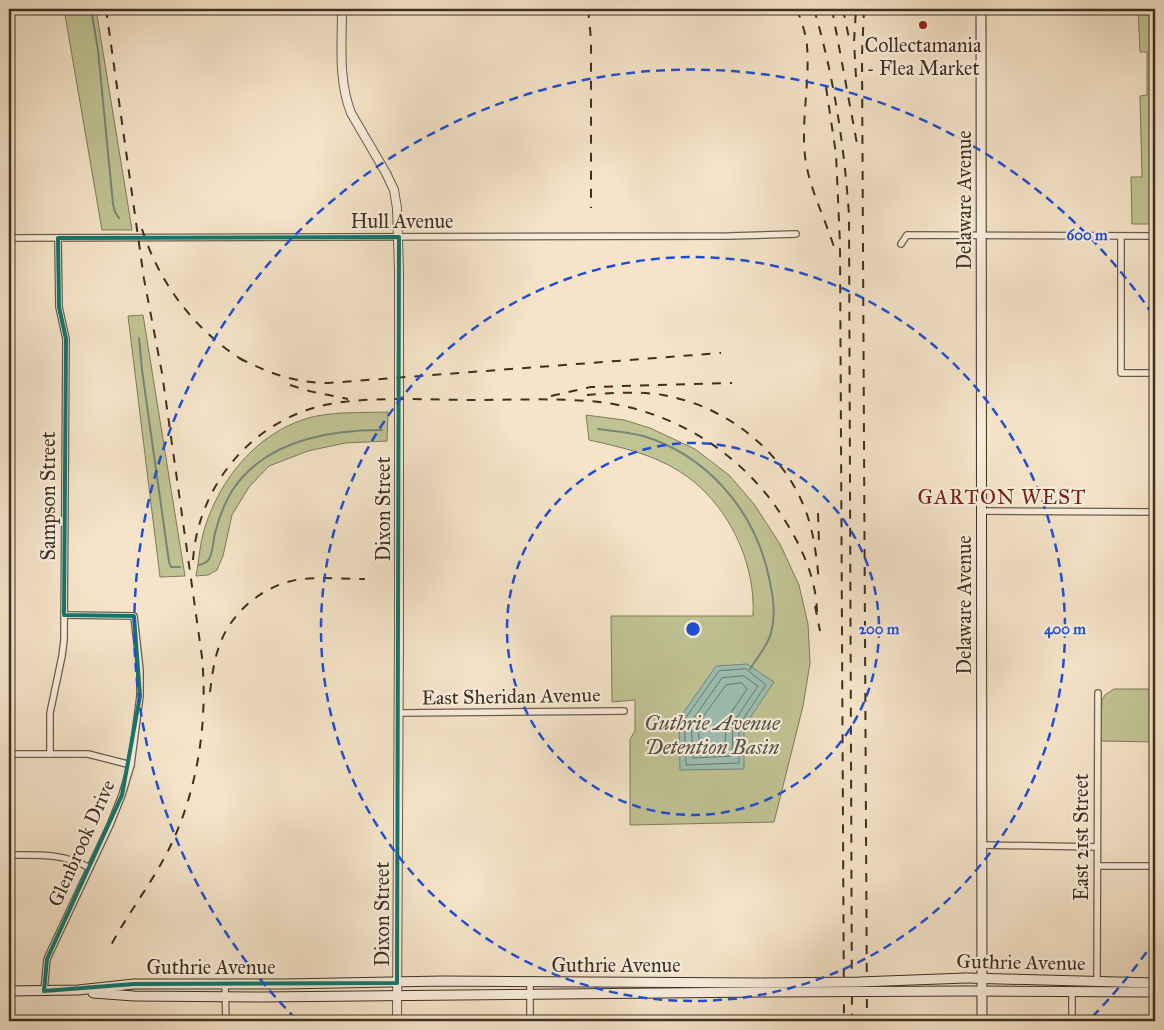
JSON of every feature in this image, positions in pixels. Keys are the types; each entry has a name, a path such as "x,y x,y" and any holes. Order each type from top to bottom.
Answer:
{"main road":[{"name":"Delaware Avenue","path":"981,9 982,1021"},
{"name":"Guthrie Avenue","path":"78,990 134,996 397,996 442,994 530,995 763,988 966,978 1155,983"},
{"name":"Guthrie Avenue","path":"9,991 78,990 134,984 628,981 763,988 1155,992"}],"street":[{"name":"Dixon Street","path":"342,9 343,83 347,103 386,173 394,190 398,208 399,713 397,1021"},
{"name":"Hull Avenue","path":"9,238 730,236 796,234"},
{"path":"901,244 908,235 1155,236"},
{"path":"1121,236 1121,373 1155,373"},
{"name":"Sampson Street","path":"50,754 50,713 62,656 64,615 66,339 59,307 58,238"},
{"path":"981,511 1155,512"},
{"name":"Glenbrook Drive","path":"44,991 47,959 122,795 131,765 140,696 140,670 134,616 64,615"},
{"name":"East 21st Street","path":"1097,981 1098,693"},
{"name":"East Sheridan Avenue","path":"399,713 624,711"},
{"path":"9,754 100,756 131,765"},
{"path":"982,845 1098,847"},
{"path":"9,855 61,856 90,868"},
{"path":"1098,866 1155,866"},
{"path":"530,982 530,1021"},
{"path":"225,984 226,1021"},
{"path":"1072,992 1072,1021"}],"highlighted area":[{"path":"399,237 397,983 134,984 44,991 47,959 122,795 140,696 134,616 64,615 66,339 59,307 58,238"}],"green space":[{"path":"64,9 96,9 132,230 102,230"},
{"path":"1138,9 1155,9 1155,224 1132,224 1131,177 1142,177 1140,96 1147,95 1147,52 1140,52"},
{"path":"143,315 185,576 160,577 128,316"},
{"path":"388,412 387,441 345,443 308,451 269,466 249,487 232,515 223,556 217,570 208,575 196,576 203,533 212,510 230,476 255,448 287,426 314,416"},
{"path":"586,415 624,420 650,428 695,449 729,475 754,504 780,544 799,585 808,624 810,663 803,706 774,822 630,825 630,739 635,731 635,700 612,702 611,616 753,616 753,595 744,554 735,534 711,499 696,484 669,465 636,452 589,440"},
{"path":"1114,689 1155,689 1155,742 1100,741 1102,700 1105,695"}],"water":[{"name":"Guthrie Avenue Detention Basin","path":"747,664 774,682 744,727 744,769 680,770 679,719 716,666"}],"waterway":[{"path":"91,9 98,50 113,204 119,218"},
{"path":"139,338 169,562 171,567 180,567"},
{"path":"598,429 643,436 687,456 723,486 750,525 760,546 767,569 771,585 774,617 770,638 750,669"},
{"path":"199,565 206,562 210,556 218,521 234,488 248,472 264,459 300,441 341,432 382,430"}],"railway":[{"path":"106,9 144,279 162,373 202,657 203,681 202,731 199,755 194,779 179,826 162,862 110,947"},
{"path":"588,9 591,39 591,208"},
{"path":"797,9 804,32 808,60 804,129 807,169 836,254"},
{"path":"814,9 833,85 844,162 849,215 852,1021"},
{"path":"832,9 858,149"},
{"path":"843,9 850,43"},
{"path":"856,9 854,42 856,77"},
{"path":"864,9 862,55 867,1021"},
{"path":"826,87 836,154 840,244 844,1021"},
{"path":"142,229 158,268 181,304 210,335 244,361"},
{"path":"239,358 282,376 316,383 328,383 721,353"},
{"path":"551,396 591,387 732,383"},
{"path":"290,385 348,399"},
{"path":"587,395 645,393 688,401 734,423 755,439 789,477 801,500 812,531 819,581"},
{"path":"193,560 197,534 205,509 216,485 248,445 269,429 292,416 317,407 354,401 415,399 545,399 588,401 615,404 666,419 713,445 734,461 771,500 796,539 813,582 817,612"},
{"path":"818,513 819,543"},
{"path":"210,692 212,674 220,644 233,620 253,600 265,592 290,581 319,578 365,579"},
{"path":"815,606 820,631"}],"place":[{"name":"Collectamania - Flea Market","path":"923,25"}],"district":[{"name":"GARTON WEST","path":"1002,497"}]}
